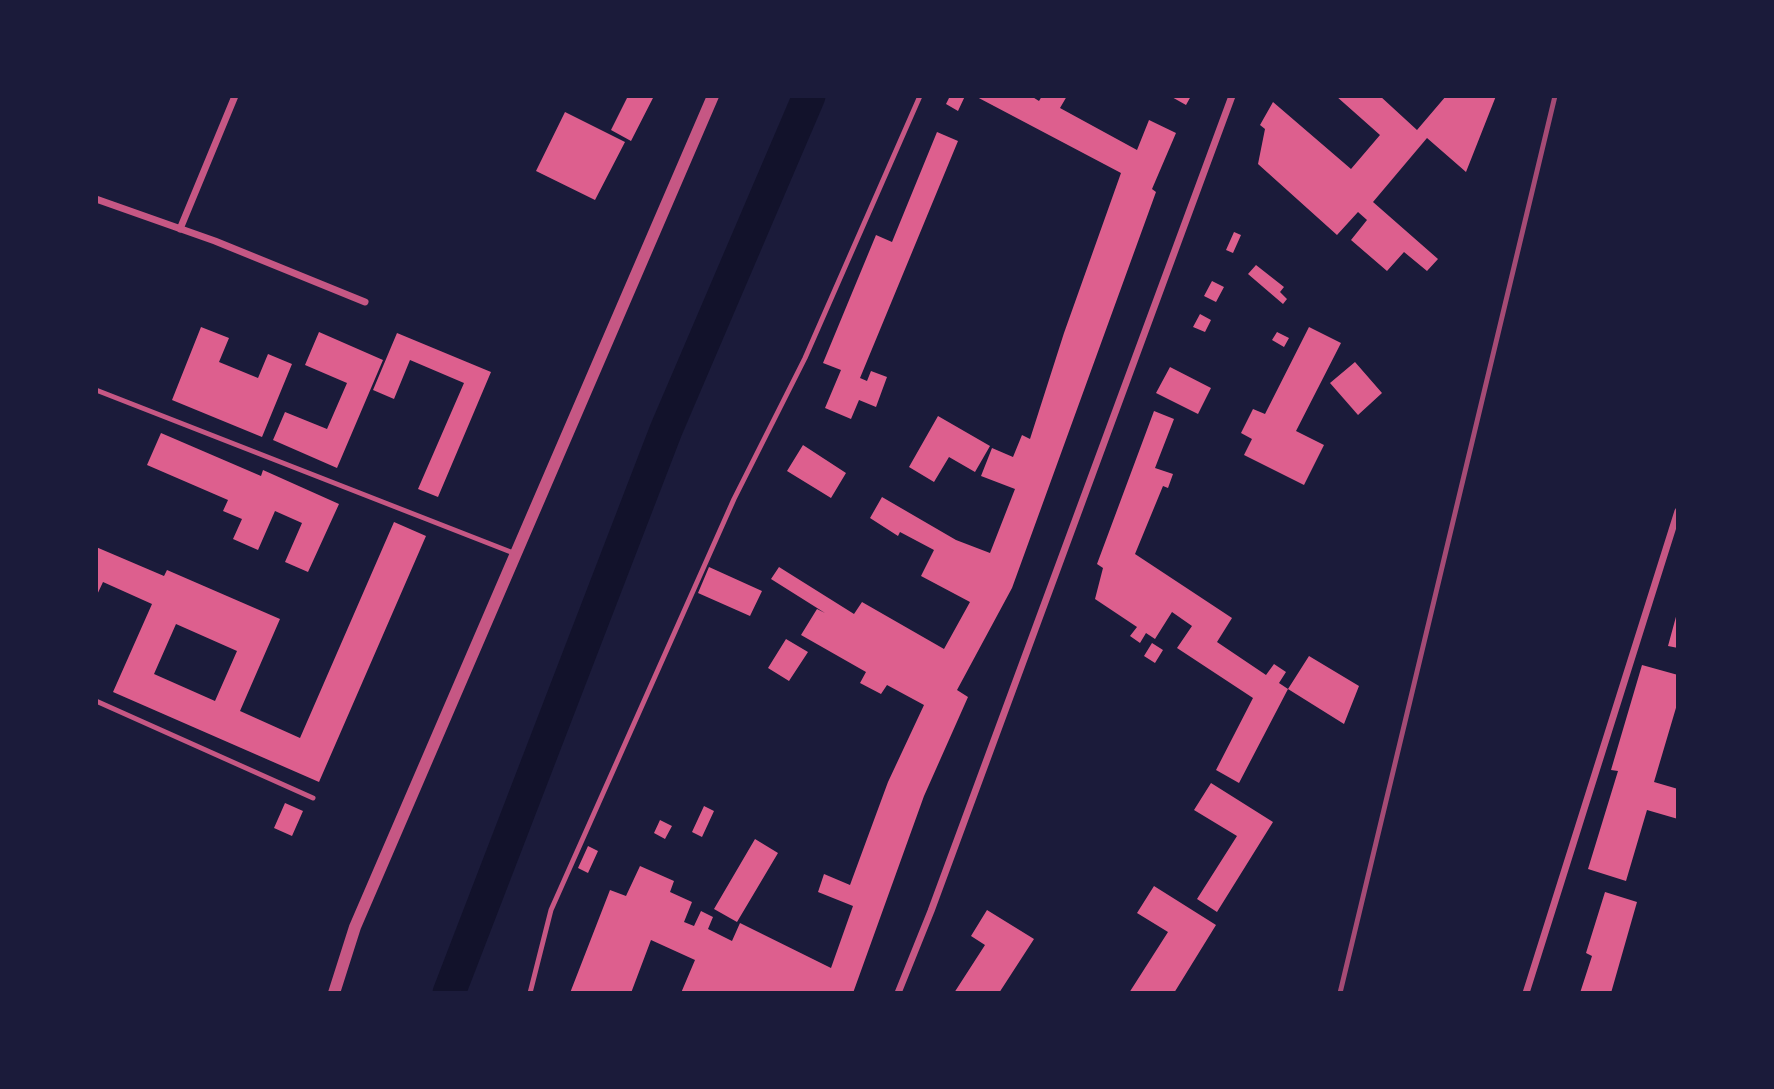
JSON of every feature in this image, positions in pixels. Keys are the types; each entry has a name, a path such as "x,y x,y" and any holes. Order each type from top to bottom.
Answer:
{"street":[{"path":"180,229 235,96"},
{"path":"334,993 355,927 713,96"},
{"path":"898,993 931,911 1232,96"},
{"path":"96,199 365,302"},
{"path":"1525,993 1678,512"}],"lane":[{"path":"530,993 551,910 734,499 806,358 920,96"},
{"path":"96,390 516,554"},
{"path":"96,701 313,798"}],"building":[{"path":"628,96 654,96 631,141 611,130"},
{"path":"950,96 965,96 958,111 946,104"},
{"path":"975,96 1031,96 1039,101 1042,96 1067,96 1060,108 1137,150 1149,120 1176,133 1152,189 1156,192 1012,588 957,690 968,697 924,796 853,993 681,993 695,960 651,940 631,993 570,993 610,890 626,896 640,866 674,881 670,892 692,902 684,922 694,926 701,911 713,917 708,929 732,941 740,923 831,968 853,906 818,892 824,874 850,885 888,782 924,705 887,685 881,694 860,683 866,672 801,635 817,609 825,613 771,579 779,567 854,614 862,602 944,649 970,602 921,576 934,550 900,532 898,536 870,518 882,497 956,540 990,553 1015,489 981,476 992,448 1013,457 1022,435 1030,439 1064,333 1121,173"},
{"path":"1170,96 1191,96 1186,105"},
{"path":"1336,96 1380,96 1417,130 1446,96 1496,96 1466,172 1427,138 1373,202 1438,259 1427,271 1404,252 1387,271 1351,240 1367,220 1358,212 1337,235 1258,164 1265,129 1260,125 1273,102 1351,169 1380,135"},
{"path":"565,112 625,142 595,200 536,171"},
{"path":"937,132 958,141 860,378 867,381 871,371 887,377 876,407 859,400 851,419 825,408 841,370 823,363 876,235 892,242"},
{"path":"1234,232 1241,235 1233,253 1226,250"},
{"path":"1256,265 1284,287 1280,292 1287,299 1283,304 1248,274"},
{"path":"1212,281 1224,287 1216,302 1204,296"},
{"path":"1200,314 1211,320 1205,332 1193,327"},
{"path":"201,327 229,338 219,362 258,378 268,354 292,364 262,437 172,400"},
{"path":"1309,327 1341,343 1296,431 1324,445 1304,485 1244,455 1252,439 1241,433 1253,409 1265,414"},
{"path":"319,332 383,360 337,468 273,440 285,412 327,429 347,383 305,365"},
{"path":"1277,332 1289,338 1284,347 1272,340"},
{"path":"397,333 491,372 438,497 418,489 464,383 410,360 394,399 373,390"},
{"path":"1355,362 1382,393 1358,415 1330,383"},
{"path":"1170,367 1211,388 1198,414 1156,393"},
{"path":"1154,411 1174,419 1155,468 1173,474 1168,488 1163,486 1135,554 1232,618 1217,642 1266,675 1274,664 1286,672 1279,683 1288,689 1239,783 1216,770 1253,698 1177,648 1192,626 1172,612 1155,639 1146,633 1140,643 1130,636 1137,627 1095,599 1103,568 1097,564"},
{"path":"938,416 990,446 975,472 949,457 934,482 909,467"},
{"path":"161,433 261,476 263,470 339,504 308,572 285,562 302,523 275,511 258,550 233,539 242,519 223,511 228,500 147,465"},
{"path":"803,445 846,473 831,498 787,471"},
{"path":"394,522 426,536 319,782 113,692 152,604 103,582 96,597 96,547 164,576 167,570 280,619 240,711 300,738","holes":["176,624 237,651 215,701 154,674"]},
{"path":"709,567 762,591 750,616 698,593"},
{"path":"1678,613 1678,648 1668,646"},
{"path":"786,639 808,652 789,681 768,668"},
{"path":"1152,643 1163,650 1155,663 1144,656"},
{"path":"1309,656 1359,686 1344,724 1288,689"},
{"path":"1642,665 1678,675 1678,701 1654,782 1678,789 1678,819 1647,810 1626,881 1588,869 1618,771 1611,770"},
{"path":"1211,783 1273,822 1217,912 1197,899 1237,836 1194,810"},
{"path":"285,803 303,811 292,836 274,828"},
{"path":"704,806 714,811 702,837 692,832"},
{"path":"660,820 672,826 665,839 654,833"},
{"path":"755,839 778,853 737,922 714,909"},
{"path":"588,846 598,851 588,873 578,868"},
{"path":"1154,886 1216,925 1174,993 1129,993 1168,932 1137,913"},
{"path":"1605,892 1637,902 1611,993 1580,993 1592,956 1586,953"},
{"path":"987,910 1034,939 999,993 954,993 985,945 971,936"}],"waterway":[{"path":"449,993 666,430 809,96"}],"railway":[{"path":"1340,993 1555,96"}]}
